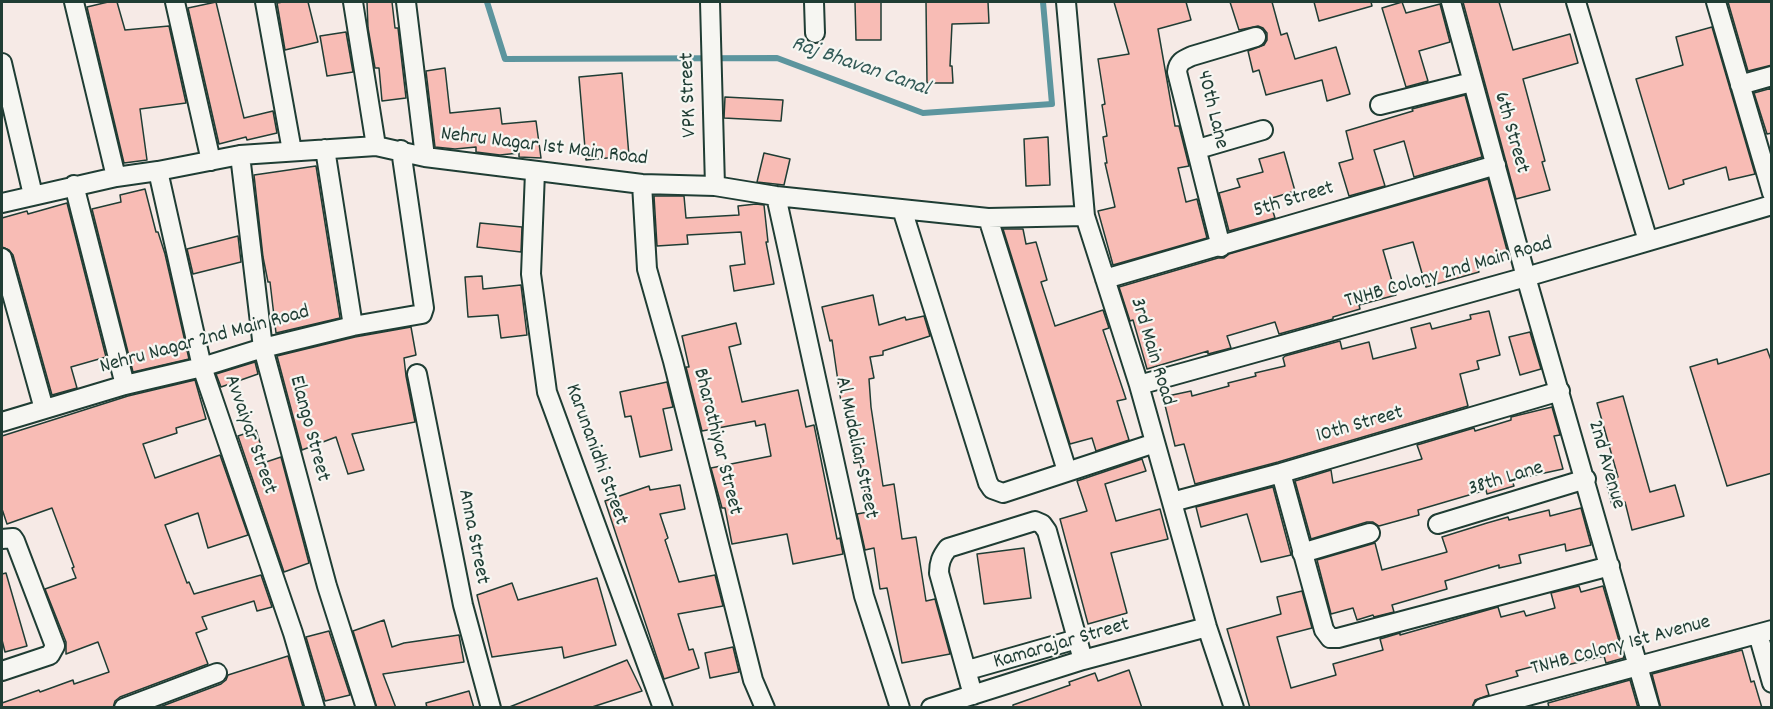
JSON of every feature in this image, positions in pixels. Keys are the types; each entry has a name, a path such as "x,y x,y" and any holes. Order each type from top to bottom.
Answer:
{"street":[{"path":"74,2 116,177"},
{"path":"175,2 211,161"},
{"path":"265,2 292,151"},
{"path":"353,2 376,146"},
{"path":"406,2 425,157"},
{"name":"VPK Street","path":"711,2 715,186"},
{"path":"814,2 815,33"},
{"name":"3rd Main Road","path":"1066,2 1085,216 1139,385 1207,627 1234,708"},
{"name":"6th Street","path":"1451,2 1526,277"},
{"path":"1576,2 1648,241"},
{"path":"1716,2 1772,193"},
{"name":"40th Lane","path":"1221,247 1177,72 1178,66 1183,60 1192,56 1256,38"},
{"path":"2,63 33,195"},
{"path":"1740,85 1772,76"},
{"path":"1380,105 1472,82"},
{"path":"1198,149 1263,130"},
{"name":"Nehru Nagar 1st Main Road","path":"2,203 74,185 240,155 376,146 425,157 642,184 715,186 776,196 988,218 1085,216"},
{"path":"325,149 353,326"},
{"name":"Nehru Nagar 2nd Main Road","path":"2,422 125,385 202,368 263,348 353,326 422,314 424,308 401,150"},
{"name":"Elango Street","path":"240,155 263,348 327,586 366,708"},
{"name":"5th Street","path":"1105,279 1496,165"},
{"name":"Avvaiyar Street","path":"158,171 202,368 293,633 315,708"},
{"name":"Karunanidhi Street","path":"535,172 531,274 547,392 663,708"},
{"name":"Bharathiyar Street","path":"642,184 647,269 673,361 753,680 765,708"},
{"path":"74,185 125,385"},
{"name":"Al Mudaliar Street","path":"776,196 864,596 900,708"},
{"name":"TNHB Colony 2nd Main Road","path":"1139,385 1526,277 1772,205"},
{"path":"902,209 988,483 992,489 1003,493 1155,442"},
{"path":"988,218 1067,471"},
{"path":"2,258 45,409"},
{"name":"2nd Avenue","path":"1526,277 1650,708"},
{"name":"Anna Street","path":"417,374 463,605 491,708"},
{"name":"10th Street","path":"1172,502 1281,473 1560,391"},
{"path":"1281,473 1324,630 1326,635 1334,639 1610,566"},
{"name":"38th Lane","path":"1438,524 1586,480"},
{"path":"973,694 939,573 939,563 948,548 1035,521 1042,524 1047,531 1083,660"},
{"path":"1302,553 1370,533"},
{"path":"2,539 13,538 15,541 55,646 51,655 2,671"},
{"name":"Kamarajar Street","path":"931,708 955,704 973,694 1083,660 1207,627"},
{"path":"1765,632 1772,683"},
{"name":"TNHB Colony 1st Avenue","path":"1483,708 1765,632"},
{"path":"968,670 1077,639"},
{"path":"124,708 218,674"}],"building":[{"path":"117,2 125,30 169,26 186,103 140,109 147,160 124,163 87,7"},
{"path":"216,2 244,118 273,111 277,133 247,140 246,137 219,144 188,8"},
{"path":"308,2 318,42 285,50 277,3"},
{"path":"367,2 392,2 395,28 398,28 406,98 382,101 379,68 375,68 368,28"},
{"path":"855,2 881,2 881,40 856,40"},
{"path":"926,2 988,2 989,23 952,24 950,66 952,66 953,83 927,83"},
{"path":"1114,2 1186,2 1191,20 1158,29 1175,126 1179,126 1189,166 1178,168 1186,202 1197,199 1207,238 1113,265 1098,211 1115,207 1105,163 1107,163 1103,137 1107,136 1102,105 1105,104 1098,59 1129,54"},
{"path":"1230,2 1272,2 1281,35 1287,33 1295,59 1336,47 1350,94 1327,101 1322,80 1266,95 1259,70 1253,72 1248,51 1264,45 1267,33 1258,26 1239,30"},
{"path":"1314,2 1371,2 1372,6 1319,21"},
{"path":"1402,2 1406,13 1440,4 1450,42 1419,51 1428,81 1406,87 1382,8"},
{"path":"1463,2 1499,2 1513,50 1570,34 1578,63 1523,79 1545,161 1542,162 1550,190 1516,199"},
{"path":"1728,2 1772,2 1772,65 1748,71"},
{"path":"1712,27 1755,174 1729,180 1726,167 1683,180 1684,184 1669,189 1636,79 1683,65 1676,37"},
{"path":"346,32 353,72 327,76 320,36"},
{"path":"445,68 450,113 500,108 502,124 536,121 541,158 519,157 519,153 500,155 476,152 476,147 455,149 435,147 426,71"},
{"path":"622,73 629,156 586,160 579,77"},
{"path":"1772,88 1772,133 1767,134 1754,93"},
{"path":"1465,95 1482,157 1414,177 1404,141 1374,150 1385,186 1349,196 1339,163 1353,159 1346,131 1413,111 1412,109"},
{"path":"725,97 783,100 781,121 724,118"},
{"path":"1048,137 1050,185 1026,186 1024,139"},
{"path":"1284,152 1295,191 1269,199 1275,218 1229,231 1219,193 1240,187 1237,179 1263,172 1259,159"},
{"path":"764,153 790,159 784,185 757,182"},
{"path":"316,166 340,318 276,333 270,282 268,282 263,257 254,175"},
{"path":"1488,179 1508,254 1476,263 1479,272 1426,287 1413,242 1383,250 1396,295 1359,305 1360,309 1333,317 1333,319 1279,334 1275,322 1227,336 1231,348 1208,354 1208,351 1147,369 1133,320 1130,321 1119,287"},
{"path":"145,189 156,232 158,232 165,254 189,359 133,372 92,209 121,202 120,195"},
{"path":"654,196 684,196 686,218 739,215 738,206 764,205 768,242 766,242 774,284 734,291 730,266 745,264 741,232 687,235 688,244 657,246"},
{"path":"67,203 106,357 71,367 77,388 52,395 13,255 2,247 2,218 27,211 28,214"},
{"path":"480,223 522,227 521,252 477,247"},
{"path":"1003,229 1023,229 1026,244 1036,242 1047,280 1041,282 1055,326 1103,310 1109,328 1103,330 1126,399 1117,401 1129,440 1096,451 1092,438 1070,444"},
{"path":"238,236 241,262 193,274 187,249"},
{"path":"482,276 483,289 521,285 527,335 501,338 498,315 468,317 465,277"},
{"path":"873,295 879,325 905,317 906,320 924,316 930,336 883,351 883,355 870,357 874,378 869,379 871,407 883,486 894,484 902,539 916,537 926,601 935,599 950,654 902,663 887,588 880,589 874,548 865,550 857,514 868,512 860,462 854,463 848,419 845,419 844,402 841,402 832,340 830,341 822,307"},
{"path":"1489,311 1500,355 1477,361 1479,369 1460,374 1468,406 1195,484 1184,444 1175,446 1163,397 1191,391 1192,396 1229,386 1228,383 1256,376 1255,373 1285,366 1283,358 1285,356 1340,341 1342,349 1369,342 1373,359 1416,348 1411,328 1430,323 1432,329 1471,319 1470,315"},
{"path":"736,323 741,344 729,347 742,402 798,390 806,427 814,425 837,539 840,538 843,554 793,564 787,534 732,544 725,508 722,508 711,468 771,456 765,424 756,426 755,421 702,431 686,367 689,367 682,336"},
{"path":"411,327 416,355 404,358 415,422 352,434 364,470 348,474 336,437 302,450 277,356 355,337"},
{"path":"1530,332 1541,369 1520,375 1509,337"},
{"path":"1767,349 1772,363 1772,473 1727,486 1690,367 1717,359 1718,364"},
{"path":"255,362 258,374 221,387 216,374"},
{"path":"195,380 206,419 176,428 177,433 143,444 155,478 220,455 248,535 208,548 198,513 165,525 187,583 189,582 194,594 261,575 272,607 257,611 254,601 202,617 207,629 196,633 208,664 120,697 115,701 113,708 2,708 2,703 39,690 40,692 73,680 74,684 109,672 98,642 66,654 66,642 45,589 76,578 52,508 7,524 2,509 2,436 128,396"},
{"path":"667,382 673,407 663,409 672,450 640,457 631,416 625,417 620,392"},
{"path":"1623,396 1650,492 1675,485 1684,516 1632,530 1625,502 1612,505 1606,481 1618,477 1597,403"},
{"path":"1552,407 1560,435 1554,436 1563,469 1512,480 1514,486 1487,494 1486,490 1418,510 1419,515 1379,526 1373,522 1367,522 1311,539 1295,481 1331,470 1333,483 1422,459 1417,445 1474,428 1475,431 1511,420 1511,417"},
{"path":"256,430 266,462 281,457 309,563 284,572 238,436"},
{"path":"1142,459 1146,471 1105,484 1116,521 1160,509 1168,539 1111,553 1127,613 1088,624 1060,519 1087,511 1077,481"},
{"path":"680,485 685,509 660,514 668,538 665,540 679,582 715,575 723,606 678,614 689,650 693,649 699,668 664,679 605,501 649,486 650,490"},
{"path":"1273,487 1291,555 1261,562 1247,514 1201,527 1196,507"},
{"path":"1581,508 1591,545 1566,551 1565,544 1519,555 1521,563 1499,568 1499,565 1445,581 1447,589 1392,605 1394,612 1357,620 1353,608 1331,614 1317,560 1375,543 1382,570 1447,552 1442,537 1508,517 1509,520 1549,510 1550,516"},
{"path":"1024,548 1031,598 984,604 977,554"},
{"path":"6,573 27,646 5,652 2,640 2,574"},
{"path":"597,578 616,645 564,658 562,647 492,657 477,595 512,583 518,600"},
{"path":"1579,586 1581,592 1603,586 1624,658 1606,663 1604,656 1567,665 1565,658 1516,671 1518,676 1486,685 1489,695 1475,700 1469,708 1250,708 1227,629 1281,614 1277,597 1302,591 1312,628 1277,637 1291,688 1336,675 1333,664 1383,650 1380,639 1498,607 1501,617 1524,611 1526,616 1555,608 1551,593"},
{"path":"384,620 392,647 404,643 459,635 464,662 383,674 396,708 377,708 353,631"},
{"path":"329,631 350,695 325,701 306,637"},
{"path":"733,647 739,672 710,678 705,653"},
{"path":"1742,650 1751,682 1754,681 1762,708 1661,708 1652,674"},
{"path":"288,656 303,707 157,708 221,684 228,675"},
{"path":"627,660 642,691 589,708 507,708"},
{"path":"1129,670 1142,708 1013,708 1013,705 1070,685 1069,682 1095,673 1098,681"},
{"path":"1630,680 1638,708 1549,708 1548,703"},
{"path":"469,691 474,708 427,708 426,703"}],"waterway":[{"name":"Raj Bhavan Canal","path":"487,2 505,59 777,58 923,113 1052,104 1043,2"}]}
